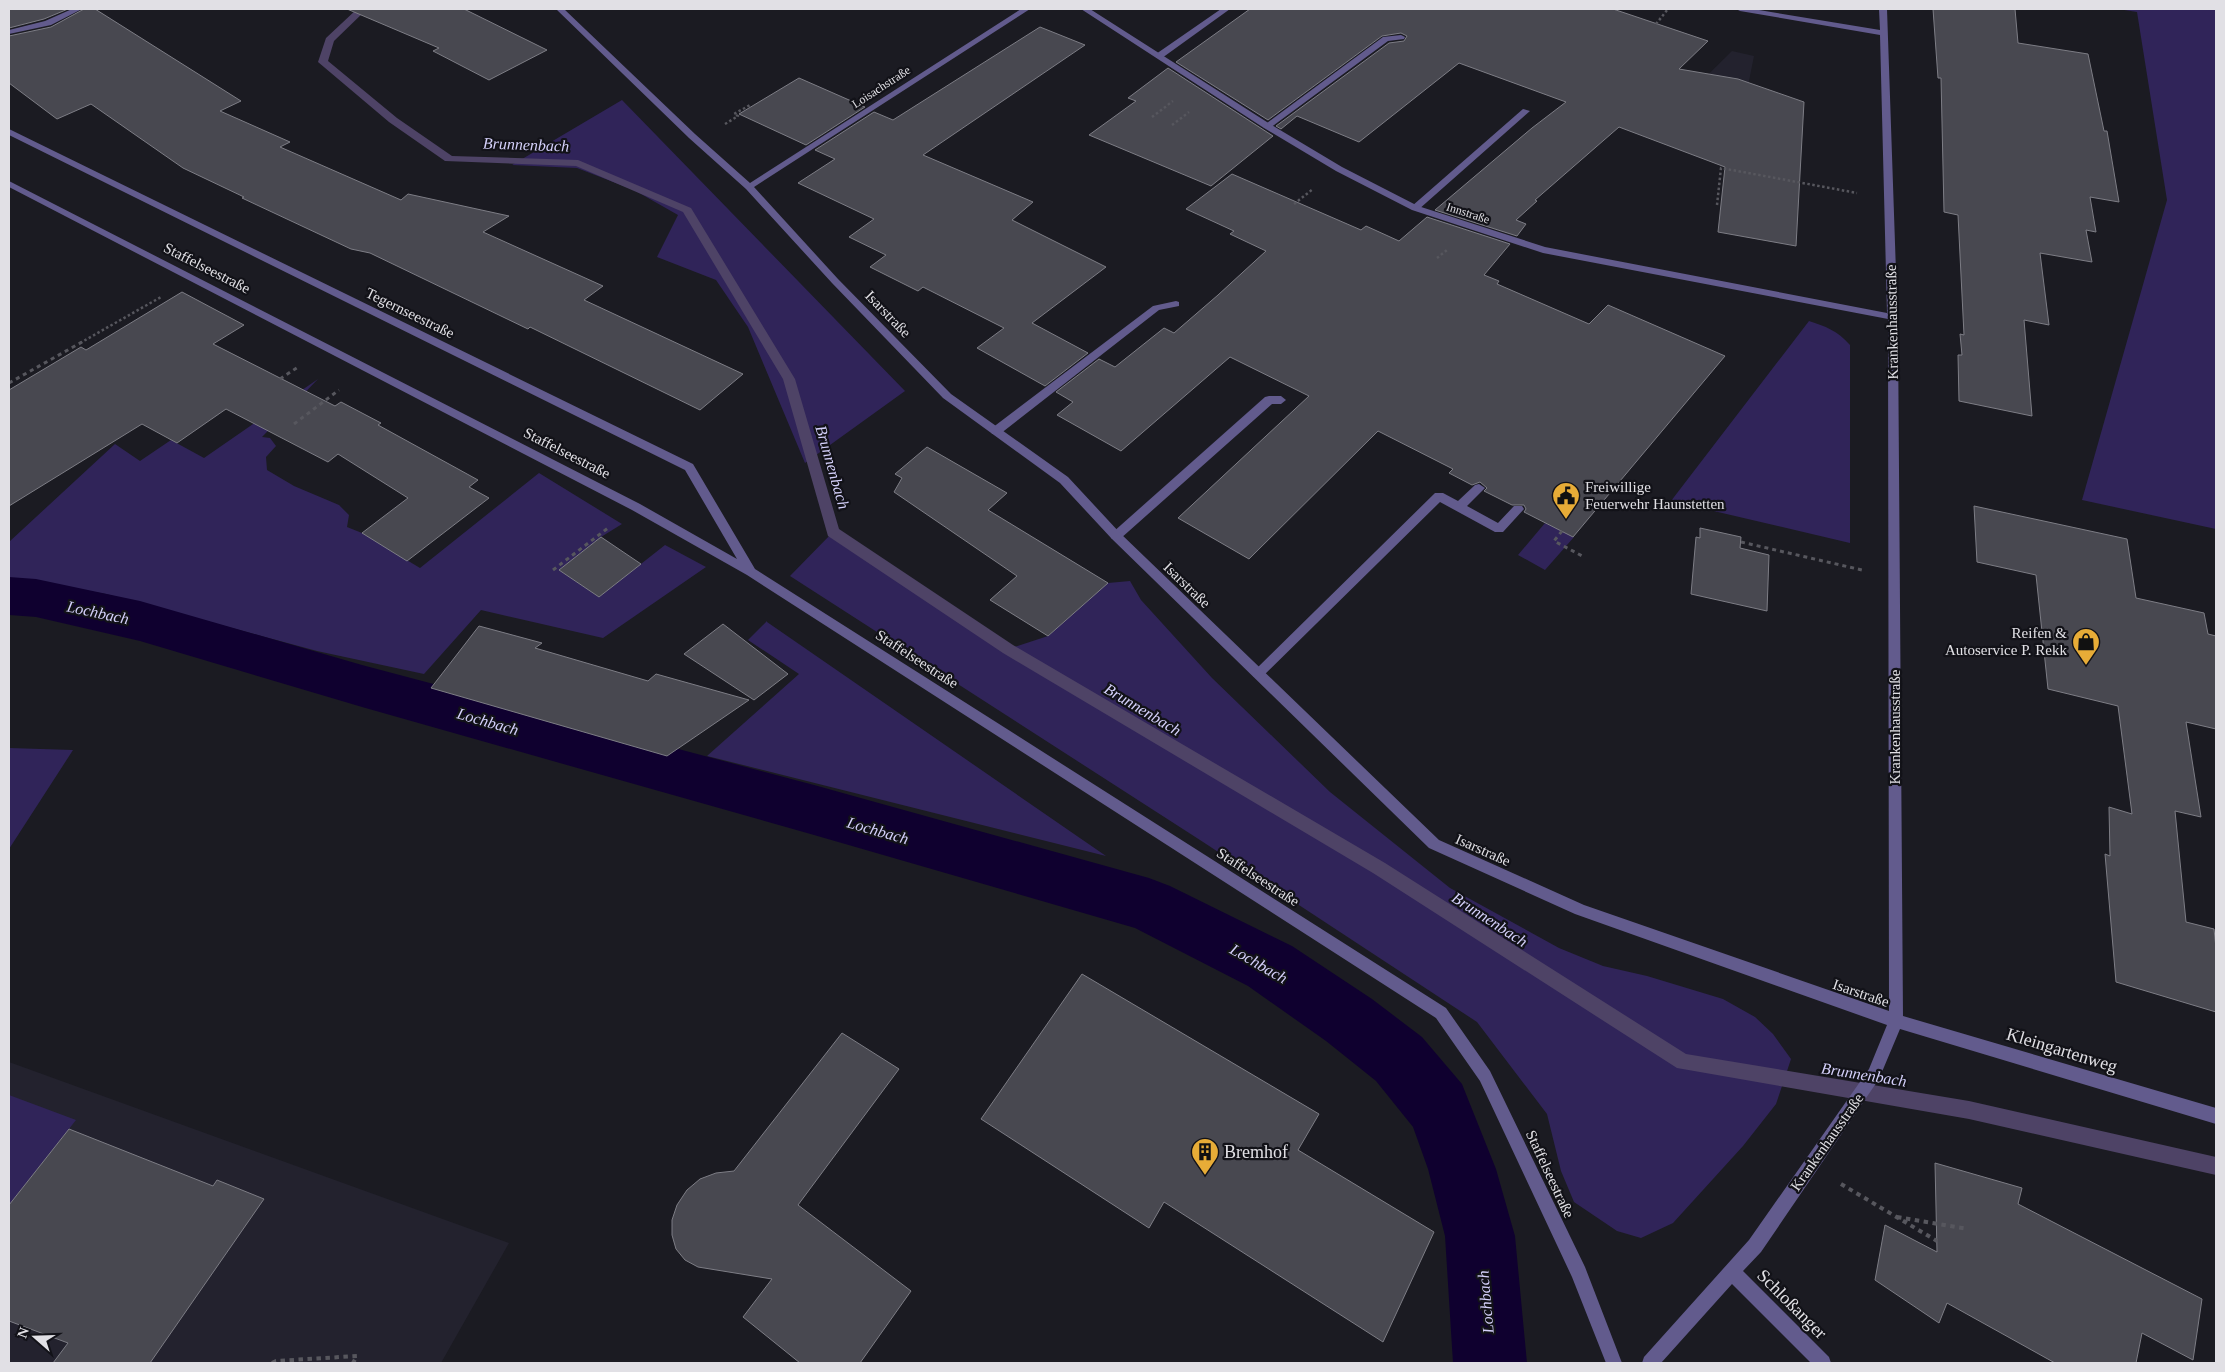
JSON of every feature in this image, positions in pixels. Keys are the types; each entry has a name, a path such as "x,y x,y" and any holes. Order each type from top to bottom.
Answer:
{"street":[{"path":"9,32 48,23 78,9"},
{"name":"Isarstraße","path":"560,9 685,130 749,187 835,281 948,396 1064,480 1116,536 1434,844 1580,910 1896,1021"},
{"name":"Loisachstraße","path":"749,187 1026,9"},
{"name":"Innstraße","path":"1085,9 1339,170 1415,208 1543,250 1892,318"},
{"path":"1158,56 1226,9"},
{"path":"1740,9 1883,33"},
{"name":"Krankenhausstraße","path":"1650,1363 1755,1246 1874,1074 1896,1021 1892,318 1883,9"},
{"path":"1268,126 1386,38 1401,37"},
{"path":"1415,208 1526,111"},
{"name":"Tegernseestraße","path":"9,132 689,467 751,572"},
{"name":"Staffelseestraße","path":"9,184 636,507 751,572 1441,1012 1485,1076 1579,1273 1614,1363"},
{"path":"996,431 1156,308 1176,304"},
{"path":"1116,536 1270,400 1281,400"},
{"path":"1460,507 1479,488"},
{"path":"1258,674 1438,496 1498,529 1518,508"},
{"name":"Kleingartenweg","path":"1896,1021 2216,1116"},
{"name":"Schloßanger","path":"1732,1272 1823,1363"}],"path":[{"path":"1656,24 1668,9"},
{"path":"1717,205 1721,168 1889,199"},
{"path":"9,383 193,279"},
{"path":"294,424 367,369"},
{"path":"553,570 636,507"},
{"path":"1562,531 1554,541 1584,557"},
{"path":"1741,542 1894,578"},
{"path":"1810,1166 1937,1241"},
{"path":"1895,1216 1968,1229"},
{"path":"272,1363 276,1361 357,1356 353,1363"}],"shaded area":[{"path":"2118,9 2216,9 2216,529 2082,500 2167,200 2137,12"},
{"path":"1732,51 1754,56 1740,126 1646,136"},
{"path":"622,100 905,391 805,463 748,327 716,280 657,257 678,215 634,190 577,168 512,165"},
{"path":"1809,321 1831,330 1850,345 1850,543 1671,501"},
{"path":"318,379 262,437 270,438 276,446 266,457 267,470 294,486 339,505 349,515 347,527 362,533 420,568 539,473 622,524 601,537 559,570 599,597 665,545 706,567 603,638 481,610 424,674 317,651 106,594 9,578 9,542 115,444 140,461 171,440 204,458"},
{"path":"1545,523 1574,537 1545,570 1518,555"},
{"path":"833,532 1008,649 1048,636 1108,583 1130,581 1141,600 1212,678 1330,792 1450,888 1559,948 1603,966 1647,976 1723,999 1755,1017 1773,1034 1791,1059 1776,1104 1743,1146 1673,1223 1641,1238 1617,1231 1574,1202 1561,1171 1547,1114 1477,1022 1200,840 790,576"},
{"path":"767,621 1106,856 707,756 799,674 748,640"},
{"path":"9,748 73,750 9,849"},
{"path":"9,1062 509,1243 441,1363 9,1363"},
{"path":"9,1095 76,1120 9,1205"}],"building":[{"path":"9,9 68,9 44,19 9,28"},
{"path":"84,9 95,9 241,101 220,111 290,142 280,147 401,200 408,194 509,216 483,232 603,286 584,300 743,374 700,410 530,327 528,329 370,253 351,249 242,198 244,197 183,168 91,104 57,119 9,83 9,36 51,27"},
{"path":"347,9 464,9 547,50 489,80 433,51 439,48"},
{"path":"1250,9 1613,9 1708,41 1679,69 1738,79 1804,102 1796,246 1718,232 1725,167 1619,127 1535,200 1537,201 1516,220 1526,224 1517,236 1435,210 1532,128 1566,102 1459,63 1359,142 1297,116 1281,129 1276,126 1389,43 1404,41 1407,36 1401,33 1382,36 1268,120 1176,62"},
{"path":"1933,9 2015,9 2018,43 2088,54 2104,131 2107,131 2119,202 2090,197 2096,232 2086,230 2092,262 2040,253 2049,325 2024,320 2032,416 1959,401 1958,355 1962,355 1960,334 1964,335 1958,215 1944,212 1941,78 1938,78"},
{"path":"1040,27 1085,45 923,155 1033,202 1012,220 1106,267 1032,323 1088,353 1045,386 977,348 1004,328 923,287 918,291 870,267 886,255 849,237 874,219 798,183 835,159 815,150 874,112 893,120"},
{"path":"1168,68 1273,136 1211,186 1089,135 1136,101 1128,98"},
{"path":"799,78 865,107 806,145 739,114"},
{"path":"1232,174 1361,230 1366,226 1399,241 1427,217 1510,244 1484,275 1499,281 1497,284 1589,324 1608,305 1725,356 1573,537 1524,512 1526,509 1524,505 1512,505 1484,491 1487,488 1480,482 1472,485 1449,473 1453,469 1378,431 1249,559 1178,518 1309,396 1230,357 1121,451 1057,415 1073,402 1056,392 1099,359 1115,367 1164,328 1174,333 1266,251 1230,234 1234,231 1186,209"},
{"path":"182,292 244,325 213,344 335,406 341,402 381,423 378,425 478,480 469,487 489,498 407,561 362,533 408,498 338,454 328,462 226,409 177,443 142,424 9,506 9,390 81,347 86,350"},
{"path":"927,447 1007,493 988,510 1108,583 1048,636 990,600 1017,576 894,492 902,478 895,474"},
{"path":"1974,506 2127,539 2136,598 2204,613 2208,634 2216,636 2216,729 2186,722 2201,817 2175,811 2186,922 2214,929 2216,948 2216,1012 2116,982 2105,854 2110,856 2109,807 2132,814 2118,706 2048,689 2036,575 1977,562"},
{"path":"1700,528 1741,537 1740,548 1769,555 1767,611 1691,594 1696,537 1700,538"},
{"path":"601,537 641,564 599,597 559,570"},
{"path":"723,624 788,674 754,700 684,654"},
{"path":"479,626 542,643 535,648 648,681 656,674 749,700 667,756 431,688"},
{"name":"Bremhof","path":"1082,974 1319,1114 1298,1150 1434,1232 1383,1342 1164,1202 1149,1228 981,1119"},
{"path":"842,1033 899,1069 798,1205 911,1291 860,1363 800,1363 743,1317 772,1279 698,1267 685,1260 676,1249 672,1235 672,1220 677,1205 687,1190 700,1179 716,1173 734,1171"},
{"path":"69,1129 213,1186 217,1180 264,1199 150,1363 53,1363 68,1343 9,1321 9,1205"},
{"path":"1935,1163 2022,1188 2018,1204 2202,1299 2193,1360 2142,1333 2136,1363 2055,1363 1947,1303 1939,1323 1875,1280 1885,1225 1937,1252"}],"waterway":[{"name":"Brunnenbach","path":"362,9 329,40 323,62 393,120 449,159 578,163 687,210 789,379 833,532 1008,649 1379,868 1683,1062 1969,1110 2216,1166"},
{"name":"Lochbach","path":"9,596 36,598 140,621 362,686 814,810 1149,905 1270,966 1349,1020 1399,1059 1439,1107 1462,1169 1480,1236 1490,1363"}],"place":[{"name":"Freiwillige Feuerwehr Haunstetten","path":"1566,520"},
{"name":"Reifen & Autoservice P. Rekk","path":"2086,666"},
{"name":"Bremhof","path":"1205,1176"}]}
